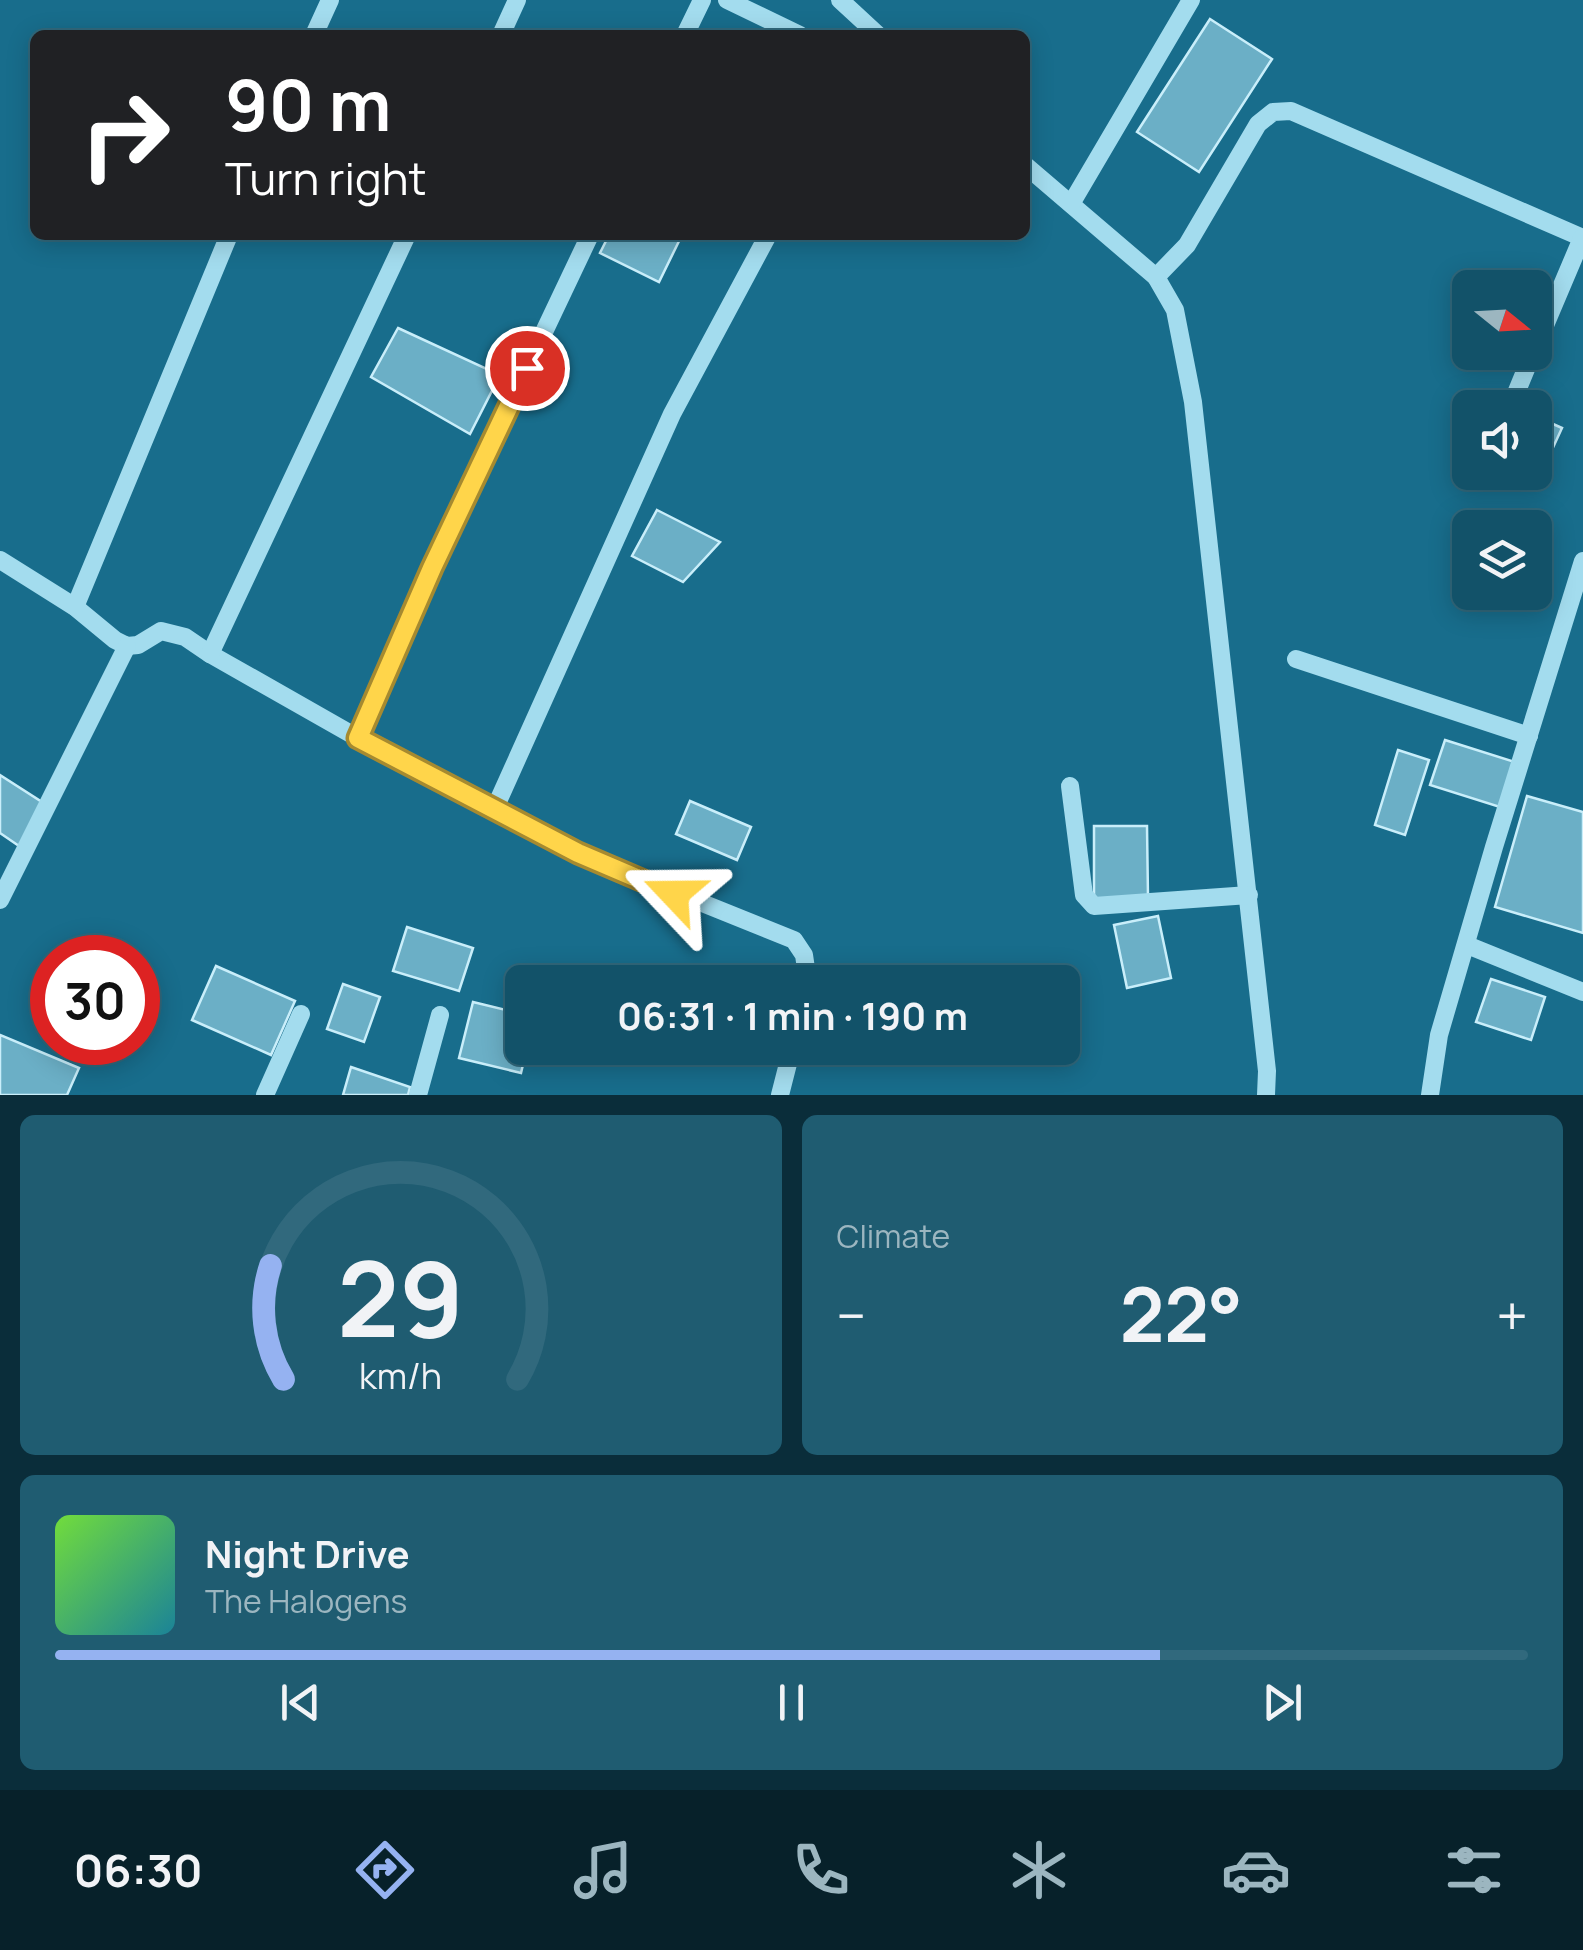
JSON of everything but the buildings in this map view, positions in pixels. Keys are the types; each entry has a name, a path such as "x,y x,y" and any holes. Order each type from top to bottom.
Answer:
{"street":[{"path":"316,30 330,0"},
{"path":"503,30 517,0"},
{"path":"687,30 702,0"},
{"path":"727,0 790,30"},
{"path":"840,0 873,30"},
{"path":"1072,204 1191,0"},
{"path":"1156,277 1186,245 1258,124 1273,112 1291,110 1583,238 1552,309"},
{"path":"1030,169 1156,277 1176,310 1193,402 1249,895 1267,1071 1266,1095"},
{"path":"74,606 227,240"},
{"path":"210,654 405,240"},
{"path":"358,738 432,568 588,240"},
{"path":"495,808 672,414 765,240"},
{"path":"0,560 74,606 115,640 127,646 138,645 161,632 175,632 358,738 578,853 794,940 805,965"},
{"path":"1430,1095 1440,1035 1583,561"},
{"path":"0,900 127,646"},
{"path":"1296,659 1529,736"},
{"path":"1070,786 1084,895 1094,906 1249,895"},
{"path":"1467,944 1583,992"},
{"path":"265,1095 301,1014"},
{"path":"418,1095 440,1015"},
{"path":"780,1095 788,1065"}],"route":[{"path":"527,368 432,568 358,738 578,853 674,894"}]}
